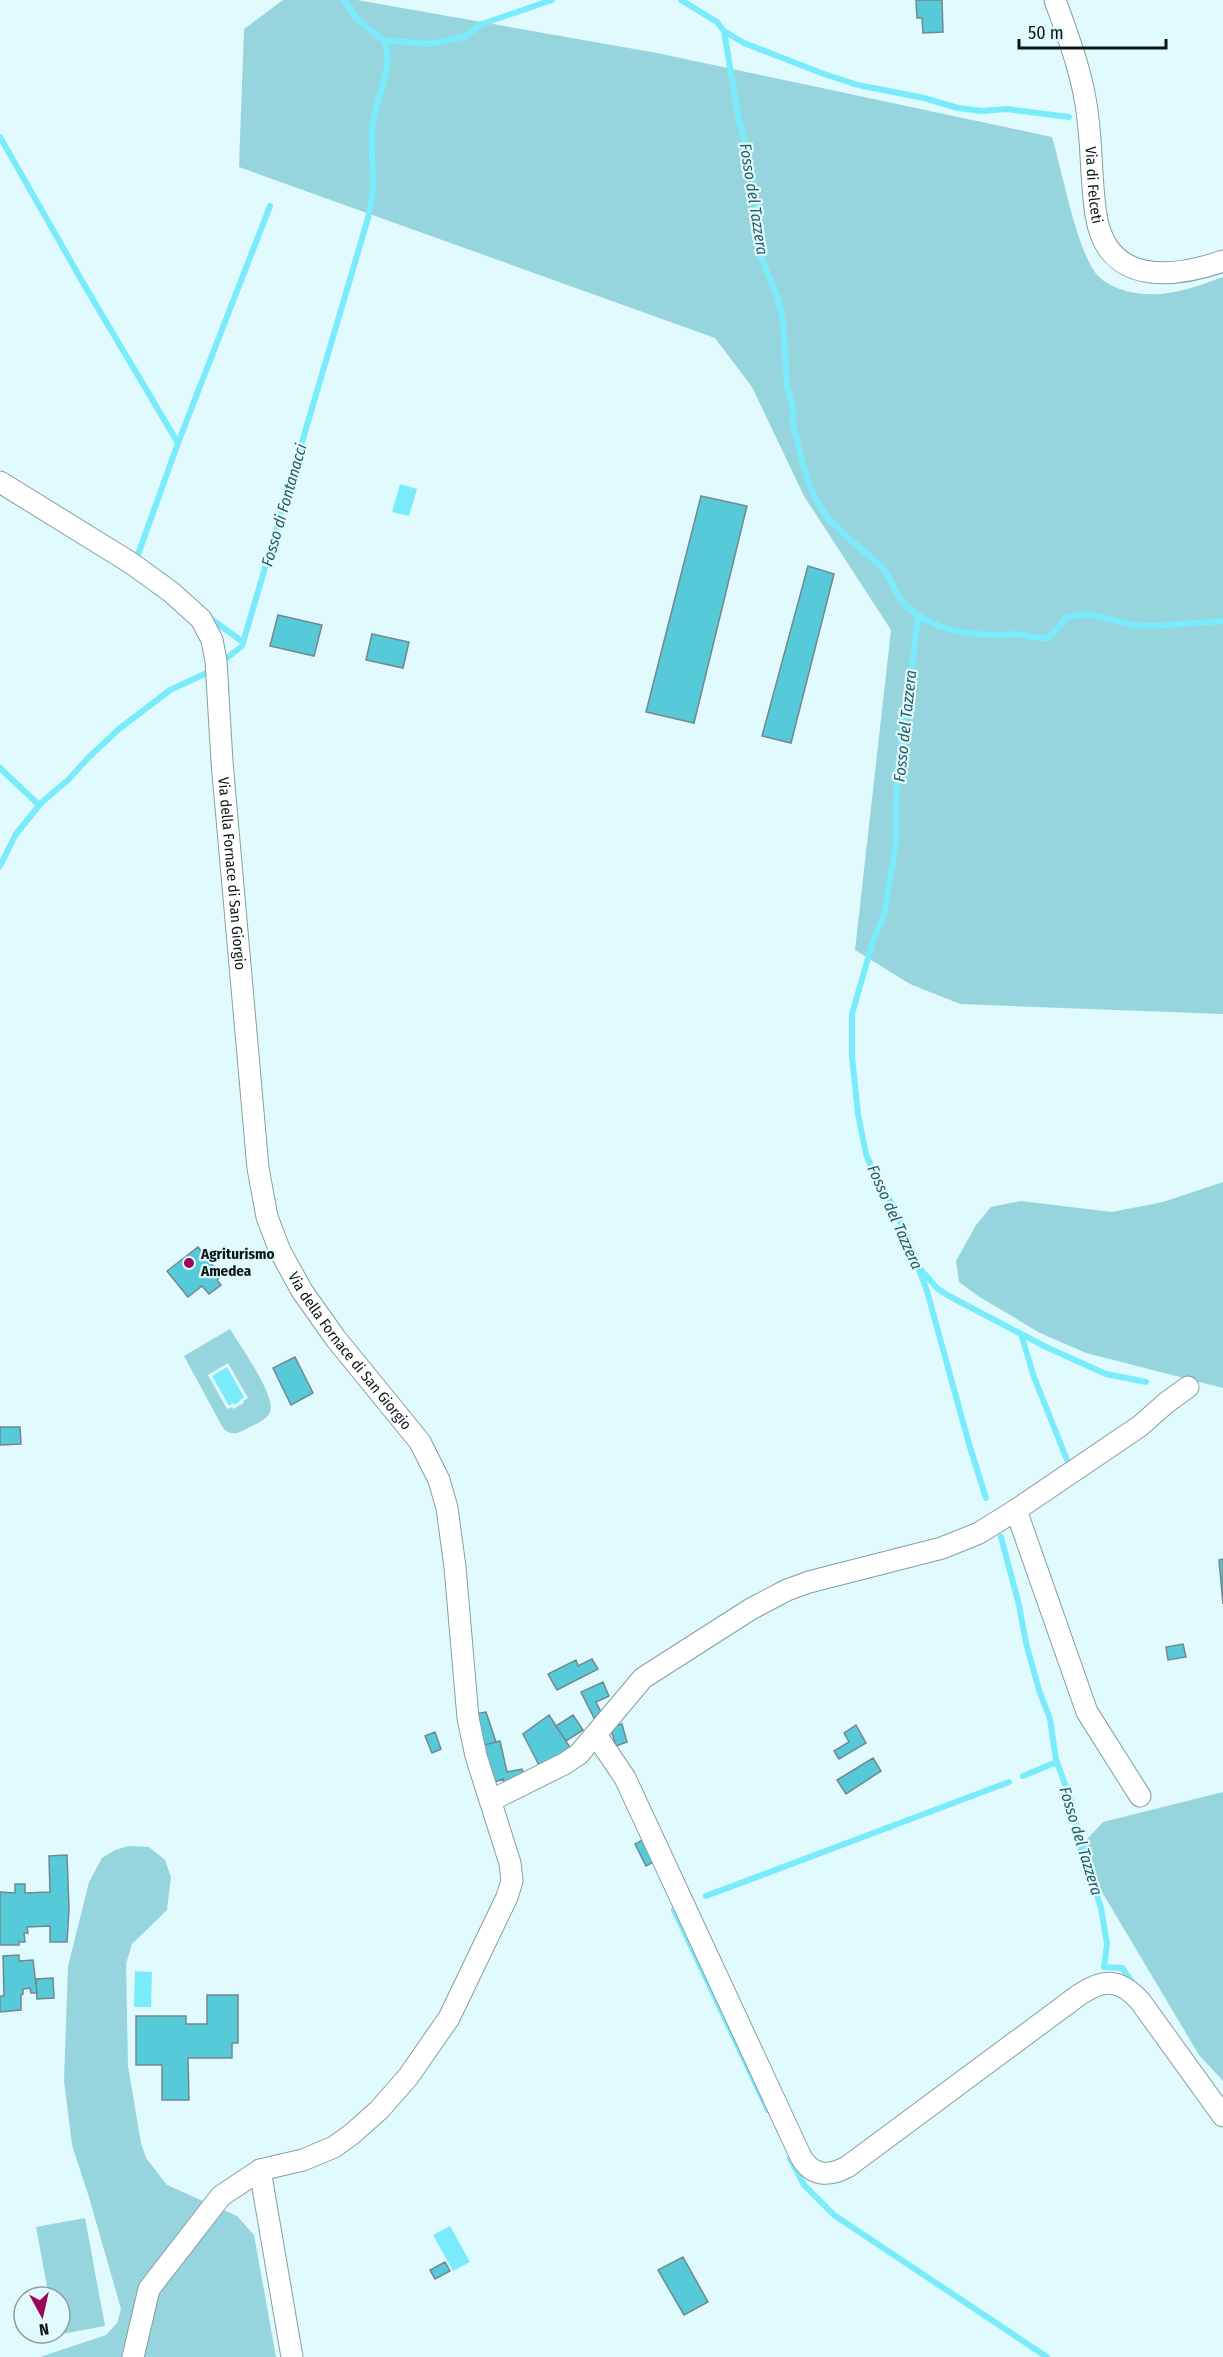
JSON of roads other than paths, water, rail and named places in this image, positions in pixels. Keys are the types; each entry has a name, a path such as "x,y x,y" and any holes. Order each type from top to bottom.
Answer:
{"street":[{"name":"Via di Felceti","path":"1055,0 1083,86 1088,117 1096,216 1102,236 1112,254 1129,266 1146,273 1192,270 1223,261"},
{"name":"Via della Fornace di San Giorgio","path":"0,483 163,585 195,613 212,640 216,661 222,762 258,1168 263,1200 280,1251 302,1291 336,1339 412,1431 434,1466 447,1508 468,1718 476,1756 492,1800 510,1863 512,1881 507,1897 449,2018 408,2077 379,2110 352,2134 318,2155 260,2170 221,2196 149,2289 133,2357"},
{"path":"492,1800 564,1764 586,1748 643,1678 767,1600 809,1582 918,1555 960,1542 1016,1510 1140,1426 1171,1398 1188,1387"},
{"path":"1016,1510 1083,1705 1140,1796"},
{"path":"596,1735 625,1778 801,2157 815,2173 830,2174 847,2167 1079,1995 1097,1985 1106,1983 1124,1986 1140,2001 1223,2116"},
{"path":"260,2170 292,2357"}],"waterway":[{"name":"Fosso del Tazzera","path":"344,0 358,20 383,40 427,44 465,36 482,24 552,0"},
{"name":"Fosso del Tazzera","path":"681,0 717,22 724,31 739,121 757,204 760,254 778,298 783,321 787,388 794,411 792,419 809,482 827,517 881,566 899,597 912,611 946,629 972,634 1016,634 1048,638 1067,617 1089,614 1134,625 1153,626 1223,621"},
{"path":"724,31 744,43 858,85 924,98 958,108 981,111 1007,109 1069,117"},
{"name":"Fosso di Fontanacci","path":"222,662 242,646 368,218 373,190 373,121 387,59 383,40"},
{"path":"0,137 178,443"},
{"path":"136,560 178,443 270,206"},
{"name":"Fosso del Tazzera","path":"918,615 908,701 901,736 896,799 896,843 884,915 873,941 852,1014 852,1056 858,1114 866,1154 879,1186 891,1202 907,1237 927,1291 986,1498"},
{"path":"207,616 243,642"},
{"name":"Fosso di Fontanacci","path":"0,866 16,834 42,802 68,780 119,729 170,690 211,671"},
{"path":"0,768 39,805"},
{"path":"920,1269 938,1289 949,1296 1046,1347 1106,1374 1146,1382"},
{"path":"1021,1334 1034,1377 1067,1460"},
{"name":"Fosso del Tazzera","path":"1001,1537 1019,1605 1026,1643 1050,1719 1056,1760 1071,1800 1079,1838 1101,1908 1107,1944 1104,1967 1122,1968 1134,1984"},
{"path":"1023,1776 1057,1762"},
{"path":"706,1896 1009,1782"},
{"path":"674,1910 768,2110"},
{"path":"790,2158 804,2185 834,2215 1047,2357"}],"place":[{"name":"Agriturismo Amedea","path":"189,1263"}]}
